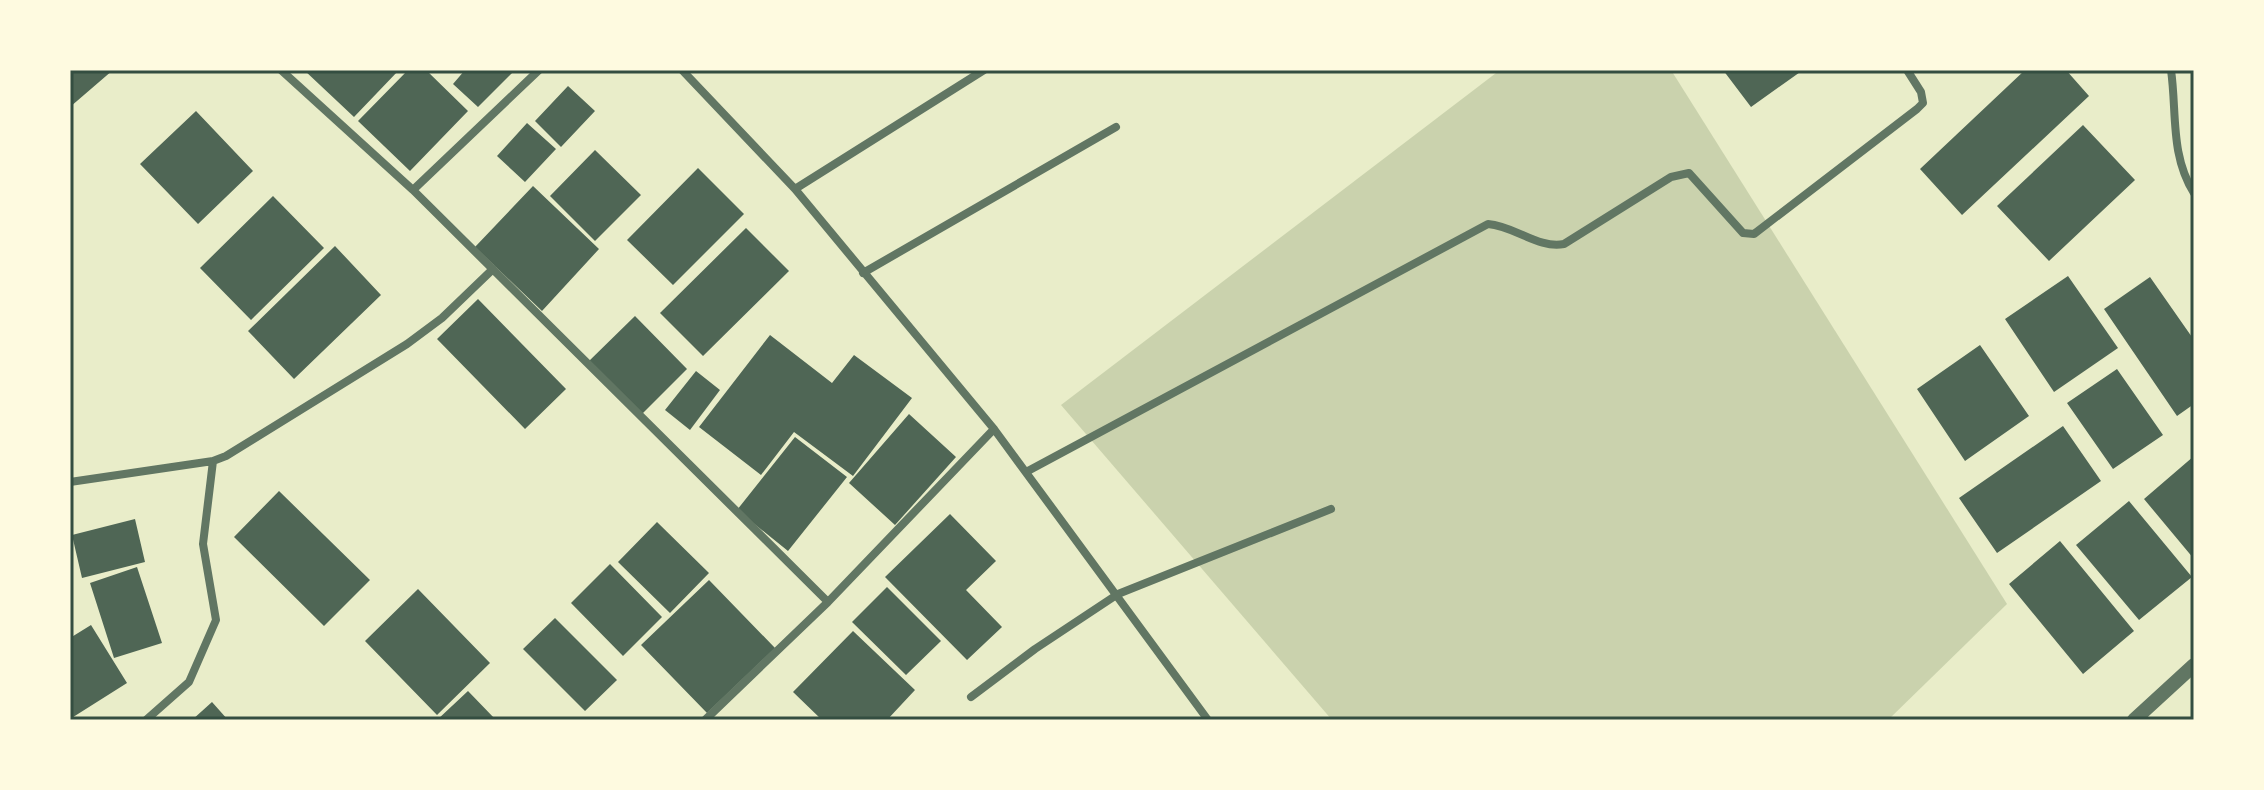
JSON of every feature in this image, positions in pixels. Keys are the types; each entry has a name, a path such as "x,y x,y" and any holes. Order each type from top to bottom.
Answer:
{"street":[{"path":"281,70 413,190 828,602"},
{"path":"413,190 539,70"},
{"path":"682,70 795,189 994,429 1208,720"},
{"path":"795,189 984,70"},
{"path":"1026,472 1488,224 1504,225 1551,247 1564,244 1671,177 1689,173 1743,233 1754,234 1923,103 1921,92 1907,70"},
{"path":"2171,70 2175,137 2182,174 2194,193"},
{"path":"863,273 1116,127"},
{"path":"70,482 213,461 407,344 442,318 493,269"},
{"path":"705,720 828,602 994,429"},
{"path":"146,720 189,682 216,620 203,544 213,461"},
{"path":"971,697 1035,649 1118,594 1331,509"},
{"path":"2134,720 2194,665"}],"green space":[{"path":"1500,70 1671,70 2007,604 1888,720 1332,720 1061,405"}],"building":[{"path":"70,70 113,70 70,107"},
{"path":"304,70 399,70 354,117"},
{"path":"408,70 426,70 468,111 410,171 358,121"},
{"path":"465,70 515,70 478,107 453,84"},
{"path":"1723,70 1803,70 1751,107"},
{"path":"2025,70 2066,70 2089,96 1962,215 1920,169"},
{"path":"568,86 595,111 561,147 535,121"},
{"path":"196,111 253,171 198,224 140,164"},
{"path":"527,123 556,149 525,182 497,156"},
{"path":"2083,125 2135,180 2049,261 1997,206"},
{"path":"595,150 641,195 595,241 550,196"},
{"path":"698,168 744,214 673,285 627,240"},
{"path":"533,186 599,249 542,311 475,247"},
{"path":"273,196 324,248 251,320 200,268"},
{"path":"746,228 789,271 703,356 660,313"},
{"path":"335,246 381,295 294,379 248,331"},
{"path":"2068,276 2118,348 2054,392 2005,319"},
{"path":"2150,277 2194,340 2194,404 2177,416 2104,309"},
{"path":"478,299 566,389 525,429 437,339"},
{"path":"635,316 687,369 641,415 588,362"},
{"path":"770,335 832,383 854,355 912,398 853,476 794,432 761,475 699,427"},
{"path":"1980,345 2029,416 1965,461 1917,389"},
{"path":"2117,369 2163,435 2113,469 2067,403"},
{"path":"696,371 720,390 690,430 665,410"},
{"path":"909,414 956,457 895,525 849,483"},
{"path":"2063,426 2101,481 1997,553 1959,498"},
{"path":"795,437 847,477 788,551 737,510"},
{"path":"2194,456 2194,559 2144,499"},
{"path":"279,491 370,580 324,626 234,537"},
{"path":"2129,501 2192,577 2139,620 2076,545"},
{"path":"950,514 996,561 966,590 1002,627 967,660 885,577"},
{"path":"135,519 145,562 82,578 72,535"},
{"path":"657,522 709,573 670,613 618,562"},
{"path":"2060,541 2134,631 2083,674 2009,584"},
{"path":"610,564 662,617 623,656 571,603"},
{"path":"137,567 162,643 114,658 90,583"},
{"path":"709,580 775,648 707,713 641,645"},
{"path":"887,587 941,641 906,675 852,622"},
{"path":"418,589 490,663 437,715 365,641"},
{"path":"555,618 617,680 585,711 523,649"},
{"path":"91,625 127,683 70,719 70,638"},
{"path":"853,631 915,690 887,720 822,720 793,692"},
{"path":"468,691 496,720 437,720"},
{"path":"212,702 228,720 192,720"}]}
